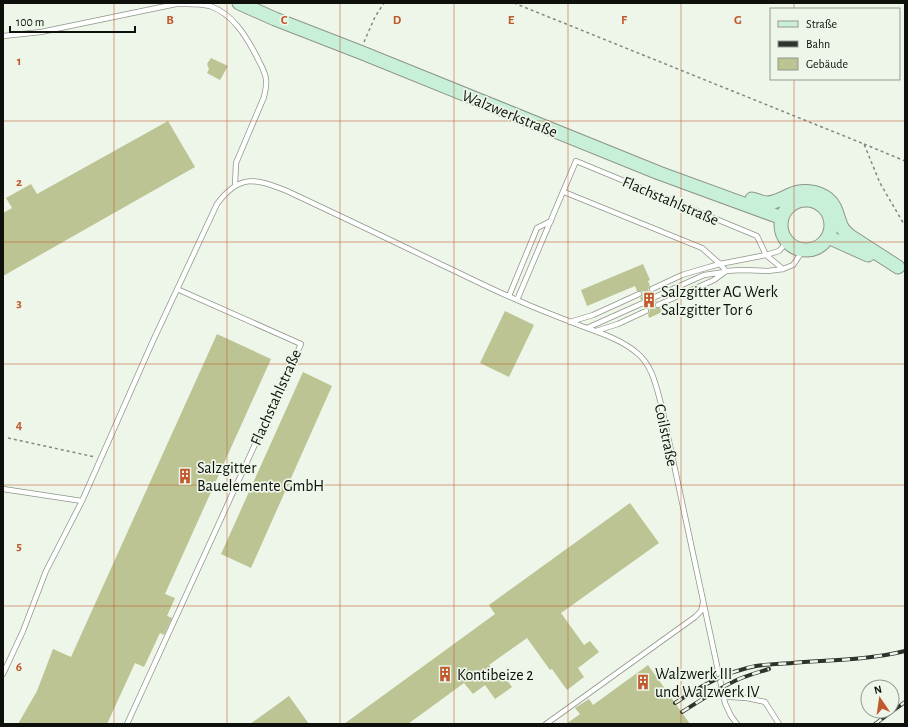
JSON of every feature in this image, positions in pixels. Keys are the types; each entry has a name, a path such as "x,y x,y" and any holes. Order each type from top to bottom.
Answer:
{"street":[{"name":"Walzwerkstraße","path":"239,3 275,19 622,158 782,218"},
{"path":"692,185 768,203 780,200 791,194 804,191 821,195 834,205 843,229 850,236 902,269"},
{"path":"808,200 823,206 831,221 831,229 828,237 823,244 816,248 804,250 787,242 782,232 781,225 782,218 786,210 792,204 808,200"},
{"path":"828,237 902,269"}],"lane":[{"path":"3,36 41,32 176,4 199,4 210,6 220,11 239,26 254,50 266,79 264,98 236,163 235,185"},
{"name":"Flachstahlstraße","path":"517,300 550,221 564,192 576,160 757,236 766,255 783,269"},
{"path":"3,674 23,631 46,571 82,501 152,342 217,204 235,185 250,181 259,181 270,184 517,300 570,322 593,315 639,294"},
{"name":"Flachstahlstraße","path":"564,192 702,248 726,271"},
{"name":"Flachstahlstraße","path":"509,296 537,228 550,221"},
{"path":"652,289 682,275 720,264 779,251 787,242"},
{"path":"655,297 704,275 726,271 768,271 783,269 793,265 804,250"},
{"path":"658,305 714,280 726,271"},
{"name":"Flachstahlstraße","path":"127,724 301,344 177,289"},
{"path":"587,328 642,303"},
{"path":"596,331 618,324 646,311"},
{"name":"Coilstraße","path":"570,322 617,340 637,353 649,367 656,383 725,702 731,716 737,724"},
{"path":"3,489 82,501"},
{"name":"Coilstraße","path":"546,724 695,617 703,604 702,595"},
{"path":"724,696 747,698 765,702 779,724"}],"path":[{"path":"360,52 375,17 384,3"},
{"path":"514,3 905,161"},
{"path":"864,144 880,183 905,226"},
{"path":"8,438 101,458"}],"building":[{"path":"211,58 228,66 220,80 207,73 209,69 207,64"},
{"path":"168,121 195,167 3,276 3,213 12,208 6,198 31,184 37,194"},
{"path":"643,264 650,280 648,281 650,286 648,290 654,294 651,296 652,299 657,301 654,306 656,308 660,308 662,312 649,318 648,314 650,310 644,307 647,302 645,300 641,300 640,298 643,293 641,291 637,291 635,286 587,306 581,290"},
{"path":"505,311 534,325 509,377 480,363"},
{"name":"Salzgitter Bauelemente GmbH","path":"217,334 271,359 165,594 175,598 167,616 172,618 164,635 160,633 144,667 135,663 107,724 18,724 37,691 53,649 71,657"},
{"path":"303,372 332,386 251,568 221,554"},
{"path":"630,503 659,543 561,613 584,645 590,641 599,652 578,668 584,677 567,690 552,669 550,670 527,638 489,665 498,676 502,673 512,687 495,699 485,685 473,694 464,683 408,724 344,724 495,614 489,605"},
{"name":"Walzwerk III und Walzwerk IV","path":"648,665 690,724 566,724 580,714 575,708 589,699 593,705"},
{"path":"289,696 309,724 250,724"}],"railway":[{"path":"675,703 714,680 734,672 756,666 863,658 905,651"},
{"path":"682,712 710,694 739,679 769,669"},
{"path":"875,724 905,702"}],"place":[{"name":"Salzgitter AG Werk Salzgitter Tor 6","path":"649,300"},
{"name":"Salzgitter Bauelemente GmbH","path":"185,476"},
{"name":"Kontibeize 2","path":"445,674"},
{"name":"Walzwerk III und Walzwerk IV","path":"643,682"}]}
